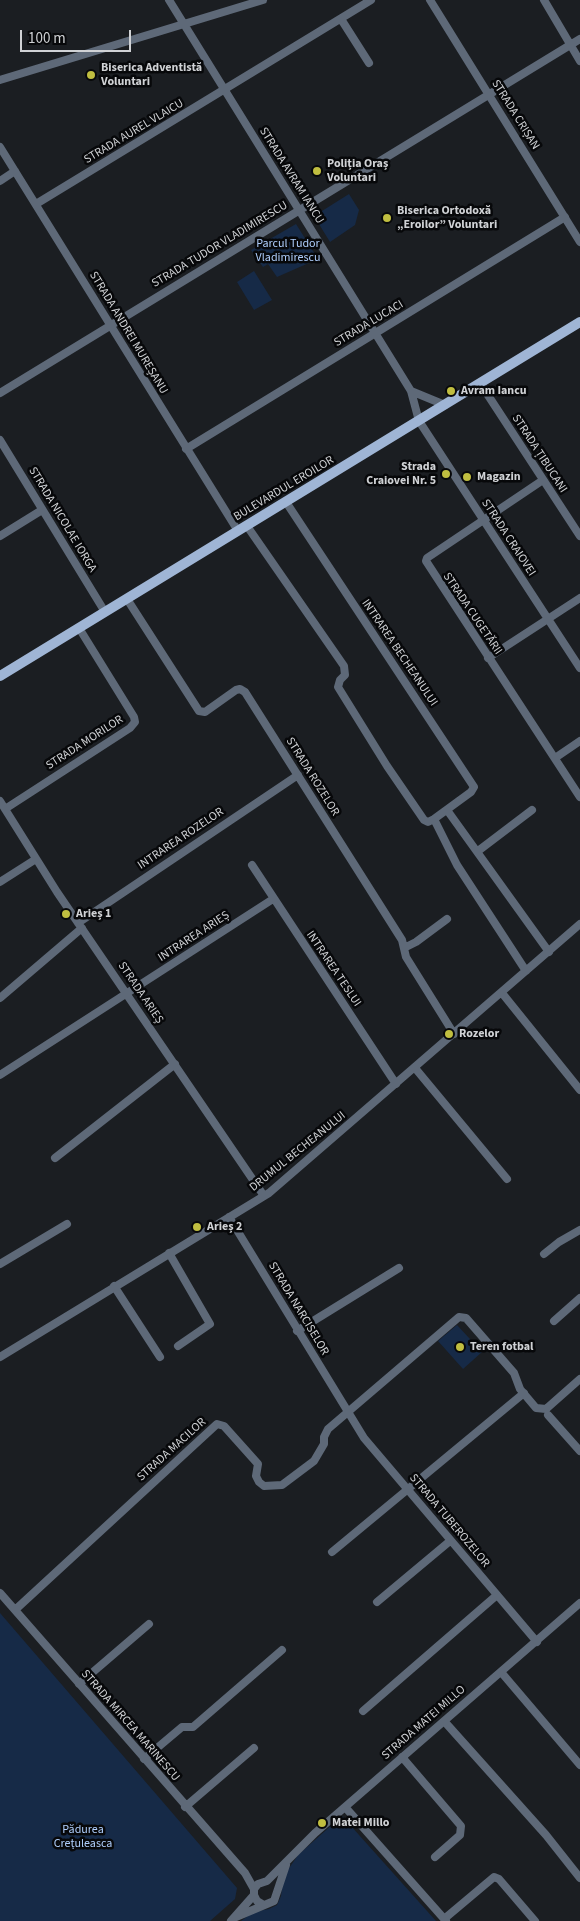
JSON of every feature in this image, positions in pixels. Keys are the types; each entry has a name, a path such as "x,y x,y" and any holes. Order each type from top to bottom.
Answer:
{"main road":[{"name":"BULEVARDUL EROILOR","path":"0,676 580,322"}],"street":[{"name":"STRADA AVRAM IANCU","path":"169,0 411,391 419,421"},
{"path":"0,80 263,0"},
{"name":"STRADA AUREL VLAICU","path":"36,204 370,0"},
{"name":"STRADA CRIȘAN","path":"430,0 580,242"},
{"path":"544,0 580,61"},
{"path":"341,19 369,63"},
{"name":"STRADA TUDOR VLADIMIRESCU","path":"0,393 580,38"},
{"name":"STRADA ANDREI MUREȘANU","path":"0,147 186,449 242,529 344,666 345,675 340,680 338,688 387,766 424,820 428,822 434,819"},
{"path":"0,180 15,171"},
{"name":"STRADA LUCACI","path":"186,449 565,217"},
{"name":"STRADA ȚIBUCANI","path":"480,383 580,536"},
{"path":"411,391 445,405"},
{"name":"STRADA CRAIOVEI","path":"419,421 580,668"},
{"name":"STRADA NICOLAE IORGA","path":"0,440 105,612"},
{"name":"STRADA CUGETĂRII","path":"543,480 427,558 426,561 580,797"},
{"name":"INTRAREA BECHEANULUI","path":"286,502 474,786 470,792 434,819"},
{"path":"0,536 42,510"},
{"path":"488,658 580,598"},
{"name":"STRADA ROZELOR","path":"127,599 200,711 205,712 236,690 240,689 245,692 402,940 406,957 454,1034"},
{"name":"STRADA MORILOR","path":"5,809 130,728 135,722 134,717 79,628"},
{"path":"555,758 580,741"},
{"name":"INTRAREA ROZELOR","path":"0,998 80,925 298,775"},
{"name":"STRADA ARIEȘ","path":"0,801 80,925 264,1196"},
{"path":"448,810 549,952"},
{"path":"478,851 532,810"},
{"path":"434,819 456,865 526,971"},
{"path":"0,882 36,859"},
{"name":"INTRAREA TESLUI","path":"252,865 396,1084"},
{"name":"INTRAREA ARIEȘ","path":"0,1075 127,995 273,899"},
{"path":"404,948 416,942 447,919"},
{"name":"DRUMUL BECHEANULUI","path":"0,1357 264,1196 580,924"},
{"path":"502,993 580,1090"},
{"path":"54,1158 175,1064"},
{"path":"415,1068 507,1179"},
{"name":"STRADA NARCISELOR","path":"229,1216 297,1331 348,1412"},
{"path":"1,1260 67,1224"},
{"path":"544,1254 559,1242 580,1230"},
{"path":"169,1253 210,1324 178,1346"},
{"path":"297,1331 399,1268"},
{"path":"114,1286 160,1358"},
{"path":"554,1321 580,1298"},
{"path":"348,1412 456,1319 466,1318 514,1373 524,1394 536,1408 547,1412 578,1445"},
{"path":"547,1412 580,1379"},
{"path":"332,1552 524,1394"},
{"name":"STRADA TUBEROZELOR","path":"348,1412 364,1438 537,1642"},
{"name":"STRADA MACILOR","path":"15,1610 217,1424 224,1426 258,1464 256,1476 259,1482 264,1486 282,1485 314,1461 324,1444 324,1437 328,1428 348,1412"},
{"path":"377,1602 450,1541"},
{"name":"STRADA MIRCEA MARINESCU","path":"0,1593 245,1874 254,1892"},
{"path":"364,1711 497,1595"},
{"name":"STRADA MATEI MILLO","path":"233,1919 264,1881 286,1863 298,1849 580,1603"},
{"path":"79,1684 149,1624"},
{"path":"144,1759 182,1727 193,1727 282,1650"},
{"path":"500,1672 580,1765"},
{"path":"444,1721 546,1836 580,1878"},
{"path":"185,1806 254,1748"},
{"path":"402,1757 461,1826 460,1835 435,1856"},
{"path":"345,1807 445,1920 494,1877 499,1879 536,1921"},
{"name":"STRADA MATEI MILLO","path":"233,1919 262,1904 269,1904 274,1901 286,1863"},
{"name":"STRADA MIRCEA MARINESCU","path":"245,1874 264,1881"},
{"path":"264,1881 277,1889"},
{"path":"254,1892 257,1901 262,1904"}],"green space":[{"path":"349,194 359,210 355,225 330,242 314,216"},
{"name":"Parcul Tudor Vladimirescu","path":"296,224 318,259 277,277 268,264 263,267 251,250"},
{"path":"254,271 272,300 254,310 237,282"},
{"name":"Teren fotbal","path":"457,1325 482,1352 463,1369 438,1341"},
{"name":"Pădurea Crețuleasca","path":"0,1613 237,1888 235,1899 210,1921 0,1921"},
{"path":"342,1816 436,1921 241,1921 253,1912 269,1909 277,1905 281,1896 283,1877 298,1855"}],"place":[{"name":"Biserica Adventistă Voluntari","path":"91,75"},
{"name":"Poliția Oraș Voluntari","path":"317,171"},
{"name":"Biserica Ortodoxă „Eroilor” Voluntari","path":"387,218"},
{"name":"Avram Iancu","path":"451,391"},
{"name":"Strada Craiovei Nr. 5","path":"446,474"},
{"name":"Magazin","path":"467,477"},
{"name":"Arieș 1","path":"66,914"},
{"name":"Rozelor","path":"449,1034"},
{"name":"Arieș 2","path":"197,1227"},
{"name":"Teren fotbal","path":"460,1347"},
{"name":"Matei Millo","path":"322,1823"}]}
